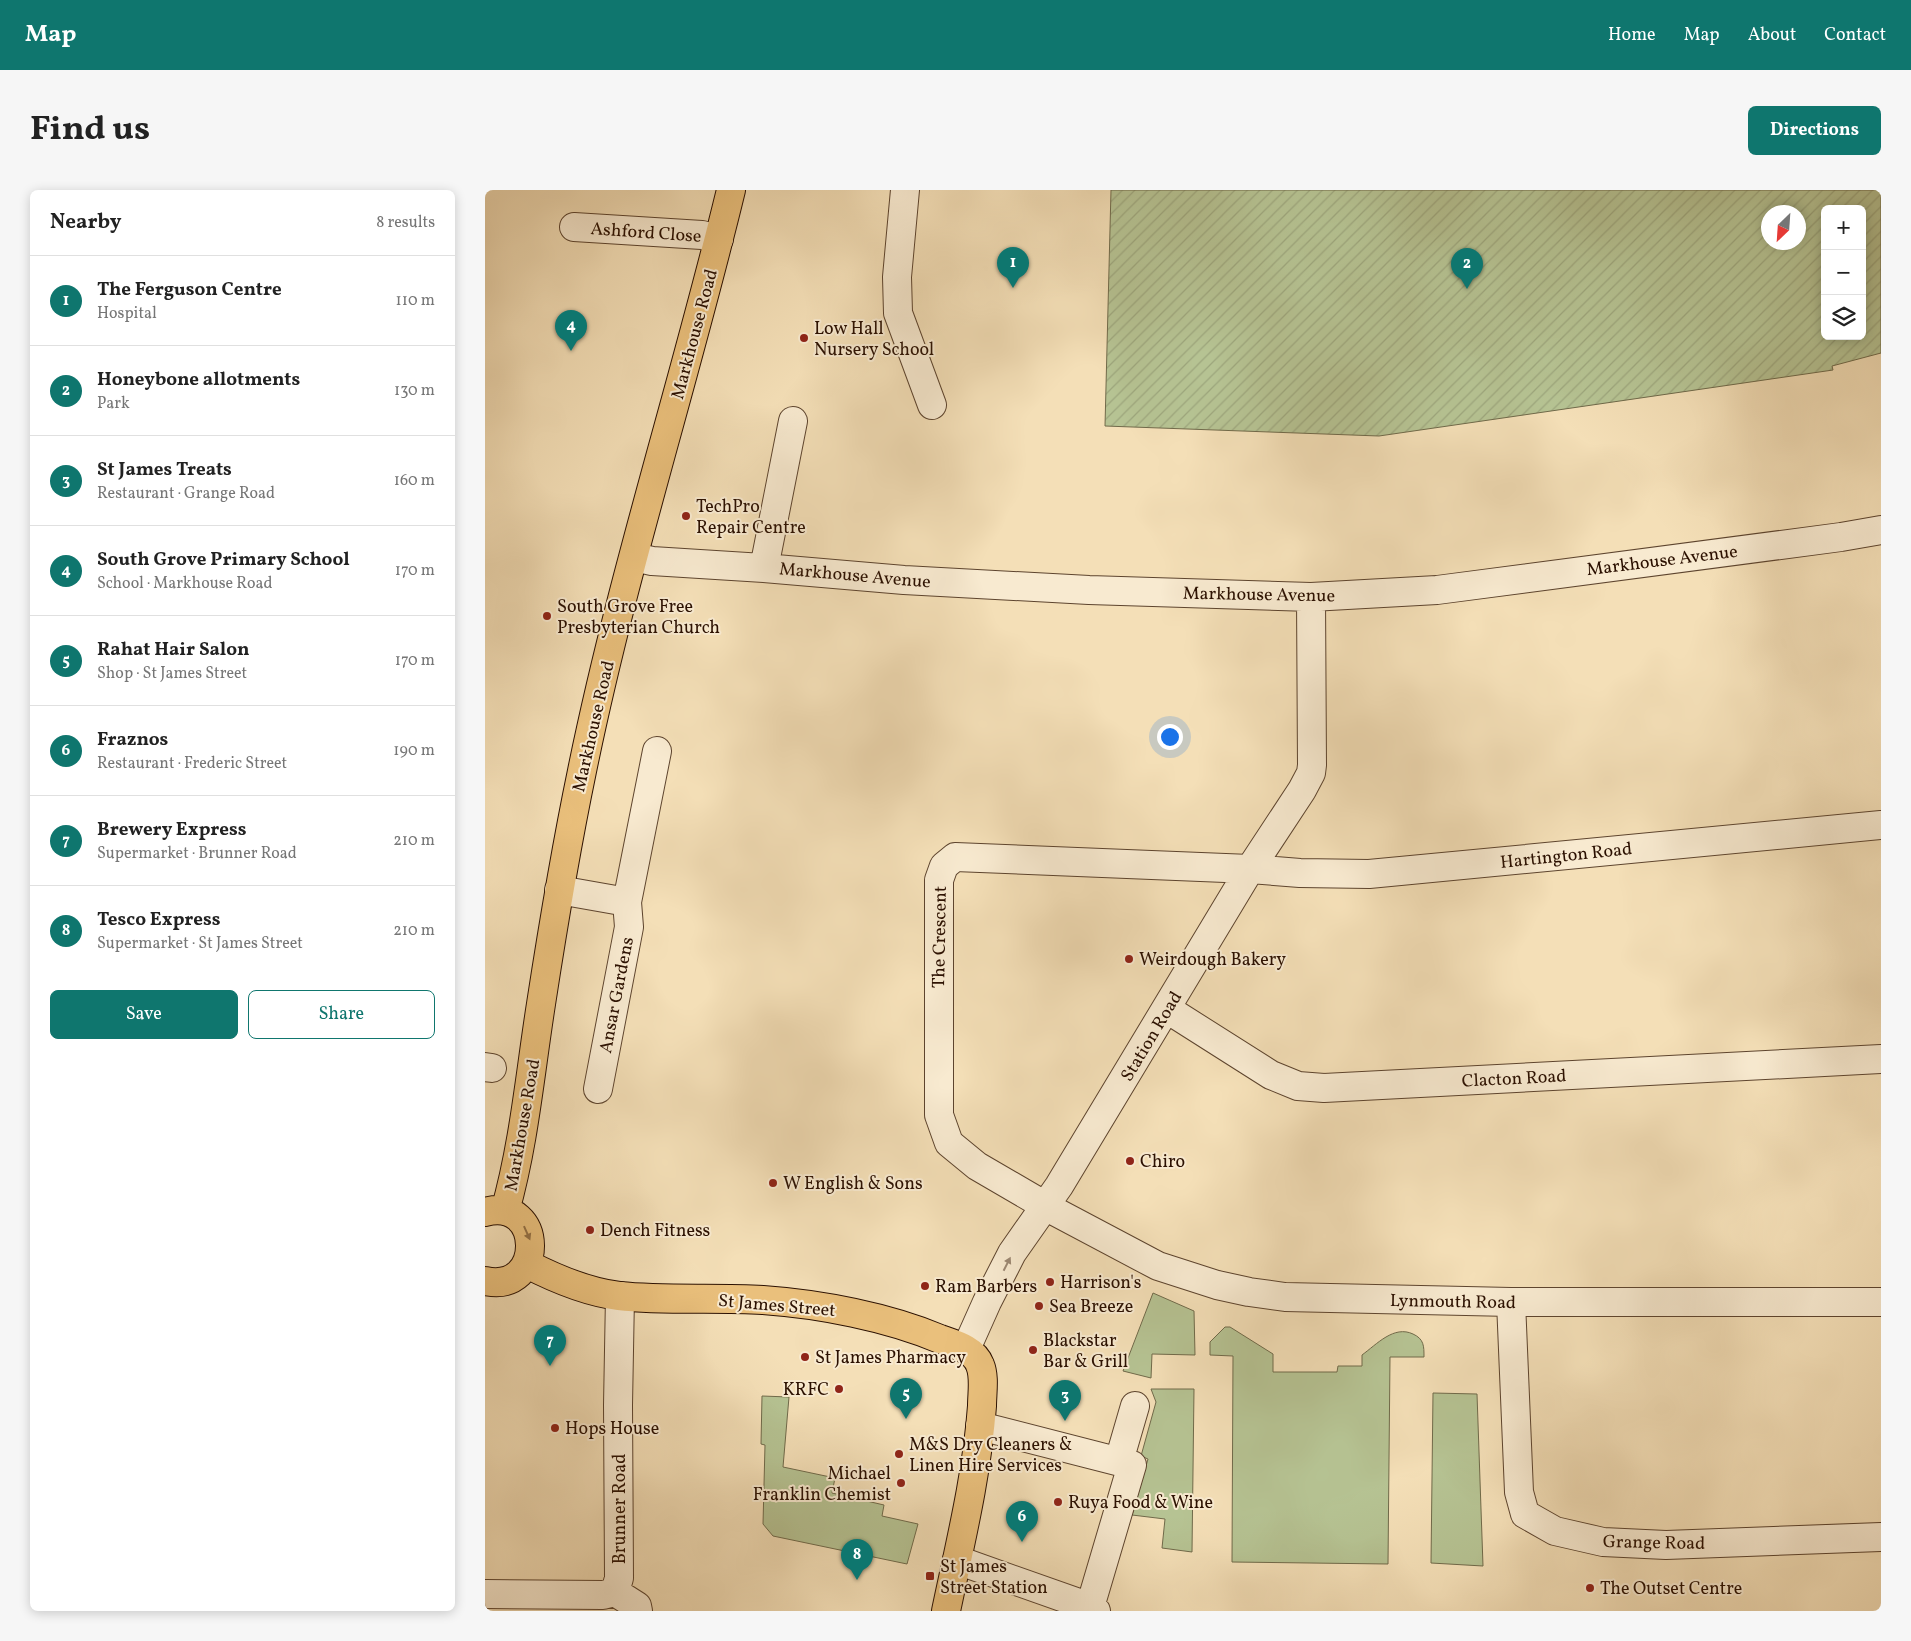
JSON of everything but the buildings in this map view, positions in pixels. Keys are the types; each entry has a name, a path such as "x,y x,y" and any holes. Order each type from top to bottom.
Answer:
{"main road":[{"name":"Markhouse Road","path":"495,1211 517,1160 530,1092 540,1006 559,890 587,745 634,557 731,190"},
{"path":"485,1281 499,1283 513,1278 527,1264 531,1243 528,1231 519,1218 495,1211"},
{"name":"St James Street","path":"527,1264 547,1275 594,1292 620,1296 764,1300 829,1307 931,1335 966,1349"},
{"path":"946,1611 972,1480 980,1426 983,1386 980,1365 974,1355 966,1349"}],"street":[{"path":"905,190 897,277 898,313 932,405"},
{"name":"Ashford Close","path":"574,227 702,235 719,239"},
{"path":"764,568 793,421"},
{"name":"Markhouse Avenue","path":"634,557 652,561 904,580 1089,590 1311,597 1437,590 1881,530"},
{"name":"Station Road","path":"966,1349 1012,1253 1059,1186 1250,869 1302,790 1311,773 1311,597"},
{"name":"Ansar Gardens","path":"598,1089 629,927 627,902 657,751"},
{"name":"Hartington Road","path":"1250,869 1300,873 1369,874 1881,825"},
{"name":"The Crescent","path":"1045,1206 977,1166 949,1143 939,1115 939,880 944,866 955,857 1250,869"},
{"path":"559,890 627,902"},
{"name":"Clacton Road","path":"1167,1009 1271,1075 1298,1086 1324,1088 1881,1059"},
{"name":"Lynmouth Road","path":"1045,1206 1158,1266 1217,1285 1285,1297 1511,1302 1881,1302"},
{"name":"Brunner Road","path":"615,1592 619,1578 620,1296"},
{"name":"Grange Road","path":"1511,1302 1519,1492 1525,1514 1555,1531 1603,1542 1666,1545 1881,1537"},
{"path":"957,1560 1093,1609 1125,1463 1135,1406"},
{"path":"980,1426 1125,1463"},
{"path":"485,1594 603,1595 615,1592 637,1606 638,1611"}],"green space":[{"path":"1111,190 1881,190 1881,353 1832,366 1833,370 1379,436 1105,426"},
{"path":"1153,1293 1194,1311 1195,1355 1152,1354 1151,1378 1123,1371"},
{"path":"1225,1327 1230,1327 1273,1354 1273,1372 1337,1372 1338,1366 1362,1366 1362,1355 1386,1337 1399,1332 1413,1334 1421,1341 1424,1357 1390,1357 1388,1564 1232,1562 1233,1356 1210,1355 1210,1342"},
{"path":"1151,1389 1194,1389 1192,1552 1162,1548 1165,1519 1132,1515 1148,1459 1141,1456 1156,1402"},
{"path":"1433,1393 1477,1394 1483,1566 1431,1563"},
{"path":"762,1396 789,1397 783,1467 835,1478 832,1493 884,1505 882,1516 918,1524 907,1564 773,1536 763,1524 765,1445 761,1444"}],"place":[{"name":"The Ferguson Centre","path":"1013,288"},
{"name":"Honeybone allotments","path":"1467,289"},
{"name":"Low Hall Nursery School","path":"804,338"},
{"name":"South Grove Primary School","path":"571,351"},
{"name":"TechPro Repair Centre","path":"686,516"},
{"name":"South Grove Free Presbyterian Church","path":"547,616"},
{"name":"Weirdough Bakery","path":"1129,959"},
{"name":"Chiro","path":"1130,1161"},
{"name":"W English & Sons","path":"773,1183"},
{"name":"Dench Fitness","path":"590,1230"},
{"name":"Harrison's","path":"1050,1282"},
{"name":"Ram Barbers","path":"925,1286"},
{"name":"Sea Breeze","path":"1039,1306"},
{"name":"Blackstar Bar & Grill","path":"1033,1350"},
{"name":"St James Pharmacy","path":"805,1357"},
{"name":"Brewery Express","path":"550,1366"},
{"name":"KRFC","path":"839,1389"},
{"name":"Rahat Hair Salon","path":"906,1419"},
{"name":"St James Treats","path":"1065,1421"},
{"name":"Hops House","path":"555,1428"},
{"name":"M&S Dry Cleaners & Linen Hire Services","path":"899,1454"},
{"name":"Michael Franklin Chemist","path":"901,1483"},
{"name":"Ruya Food & Wine","path":"1058,1502"},
{"name":"Fraznos","path":"1022,1542"},
{"name":"St James Street Station","path":"930,1576"},
{"name":"Tesco Express","path":"857,1580"},
{"name":"The Outset Centre","path":"1590,1588"}]}
